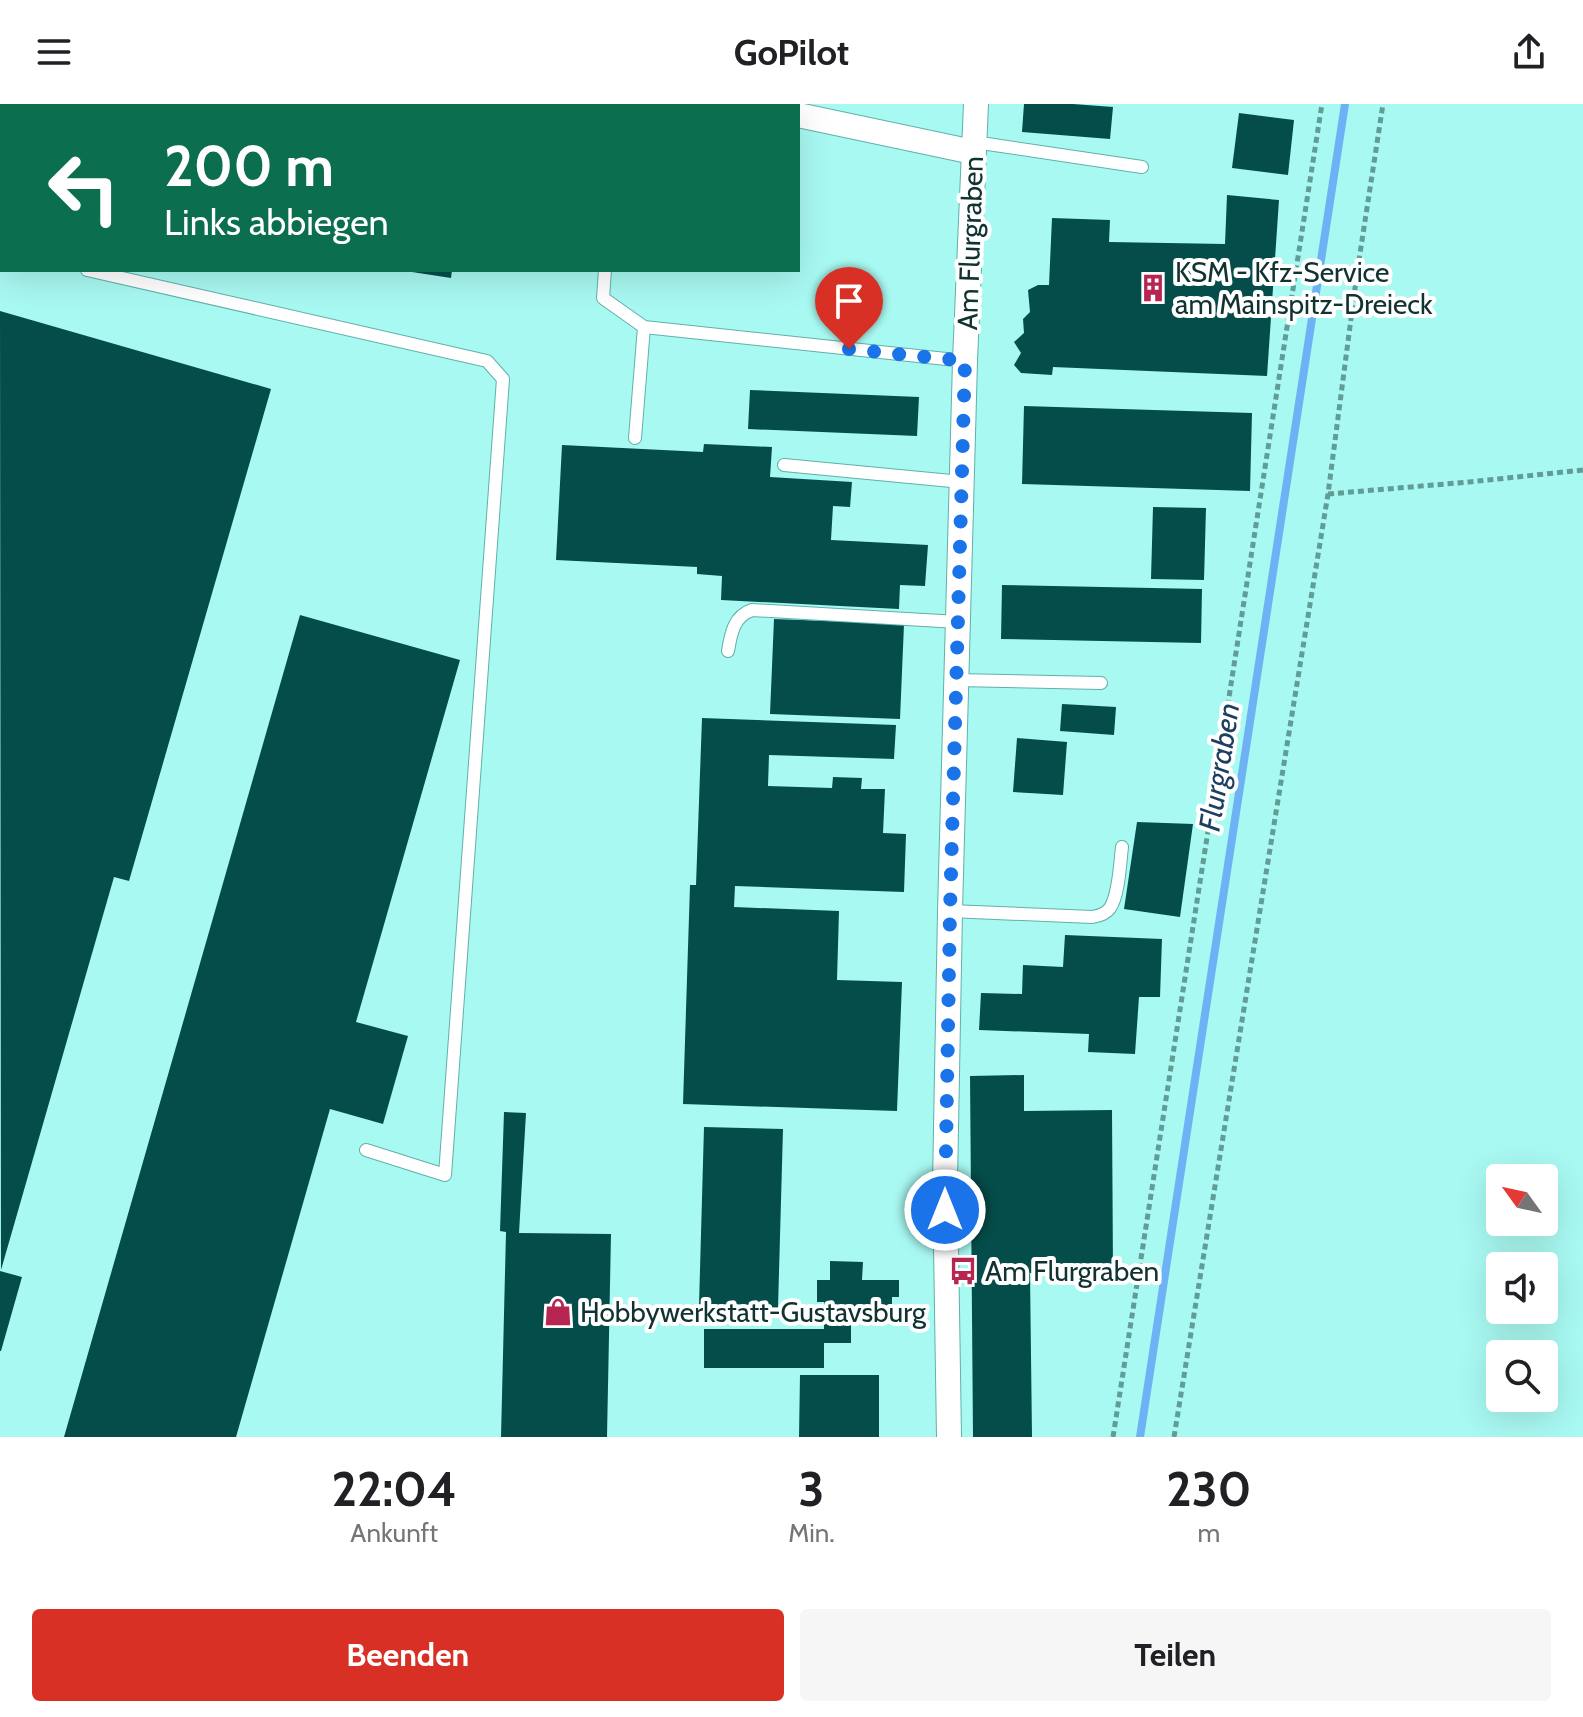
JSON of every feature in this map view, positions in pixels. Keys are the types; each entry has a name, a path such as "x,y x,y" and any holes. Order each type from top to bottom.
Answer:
{"street":[{"name":"Am Flurgraben","path":"949,1437 945,1183 950,911 965,361 976,104"},
{"path":"800,115 974,147"}],"lane":[{"path":"974,147 1142,167"},
{"path":"96,272 487,361 503,379 445,1175 366,1150"},
{"path":"605,272 603,298 644,327 965,361"},
{"path":"635,438 644,327"},
{"path":"784,465 962,482"},
{"path":"728,651 738,618 752,610 958,622"},
{"path":"956,680 1101,683"},
{"path":"950,911 1101,916 1110,908 1115,892 1122,847"}],"path":[{"path":"1113,1437 1322,104"},
{"path":"1174,1437 1328,494 1383,104"},
{"path":"1328,494 1583,470"}],"building":[{"path":"1024,104 1113,107 1110,139 1022,132"},
{"path":"1239,113 1294,120 1288,175 1232,168"},
{"name":"KSM - Kfz-Service am Mainspitz-Dreieck","path":"1227,195 1279,200 1267,376 1053,367 1052,375 1021,373 1014,365 1021,353 1014,342 1024,333 1023,319 1030,312 1028,290 1038,285 1049,285 1052,218 1110,220 1109,242 1225,244"},
{"path":"412,272 452,272 451,278"},
{"path":"0,311 271,389 129,881 114,877 1,1270"},
{"path":"750,390 919,397 917,436 748,429"},
{"path":"1024,406 1252,413 1250,491 1022,484"},
{"path":"704,444 772,447 770,477 852,482 850,507 833,506 831,540 928,545 925,586 900,585 899,609 721,600 722,576 697,574 697,567 556,560 562,445 703,452"},
{"path":"1153,507 1206,508 1204,580 1151,579"},
{"path":"1002,585 1202,589 1201,643 1001,639"},
{"path":"300,615 460,660 356,1022 408,1036 383,1124 330,1109 236,1437 64,1437"},
{"path":"774,619 904,624 900,719 770,714"},
{"path":"1062,704 1116,707 1114,735 1060,731"},
{"path":"702,718 896,725 894,759 769,755 768,786 832,788 833,777 862,778 861,789 885,789 883,833 906,834 904,892 735,886 734,907 839,911 837,980 902,982 897,1111 683,1104 690,885 696,885"},
{"path":"1017,738 1067,742 1063,795 1013,792"},
{"path":"1137,822 1193,824 1180,917 1124,909"},
{"path":"1065,935 1162,939 1160,997 1139,997 1135,1054 1088,1052 1089,1034 979,1030 981,993 1022,994 1023,965 1063,967"},
{"path":"1024,1075 1024,1111 1112,1110 1113,1272 1030,1273 1032,1437 973,1437 970,1076"},
{"path":"504,1112 526,1113 519,1233 611,1234 607,1437 501,1437 506,1232 500,1231"},
{"path":"704,1127 783,1129 778,1308 699,1306"},
{"path":"830,1261 863,1262 862,1280 899,1280 899,1297 892,1297 892,1320 851,1320 851,1343 824,1343 824,1368 704,1368 704,1329 824,1329 824,1302 817,1302 817,1280 830,1280"},
{"path":"0,1271 22,1277 1,1351 0,1351"},
{"path":"800,1375 879,1375 879,1437 799,1437"}],"waterway":[{"name":"Flurgraben","path":"1140,1437 1345,104"}],"place":[{"name":"KSM - Kfz-Service am Mainspitz-Dreieck","path":"1153,288"},
{"name":"Am Flurgraben","path":"963,1271"},
{"name":"Hobbywerkstatt-Gustavsburg","path":"558,1312"}],"route":[{"path":"849,349 965,361 945,1210"}]}
